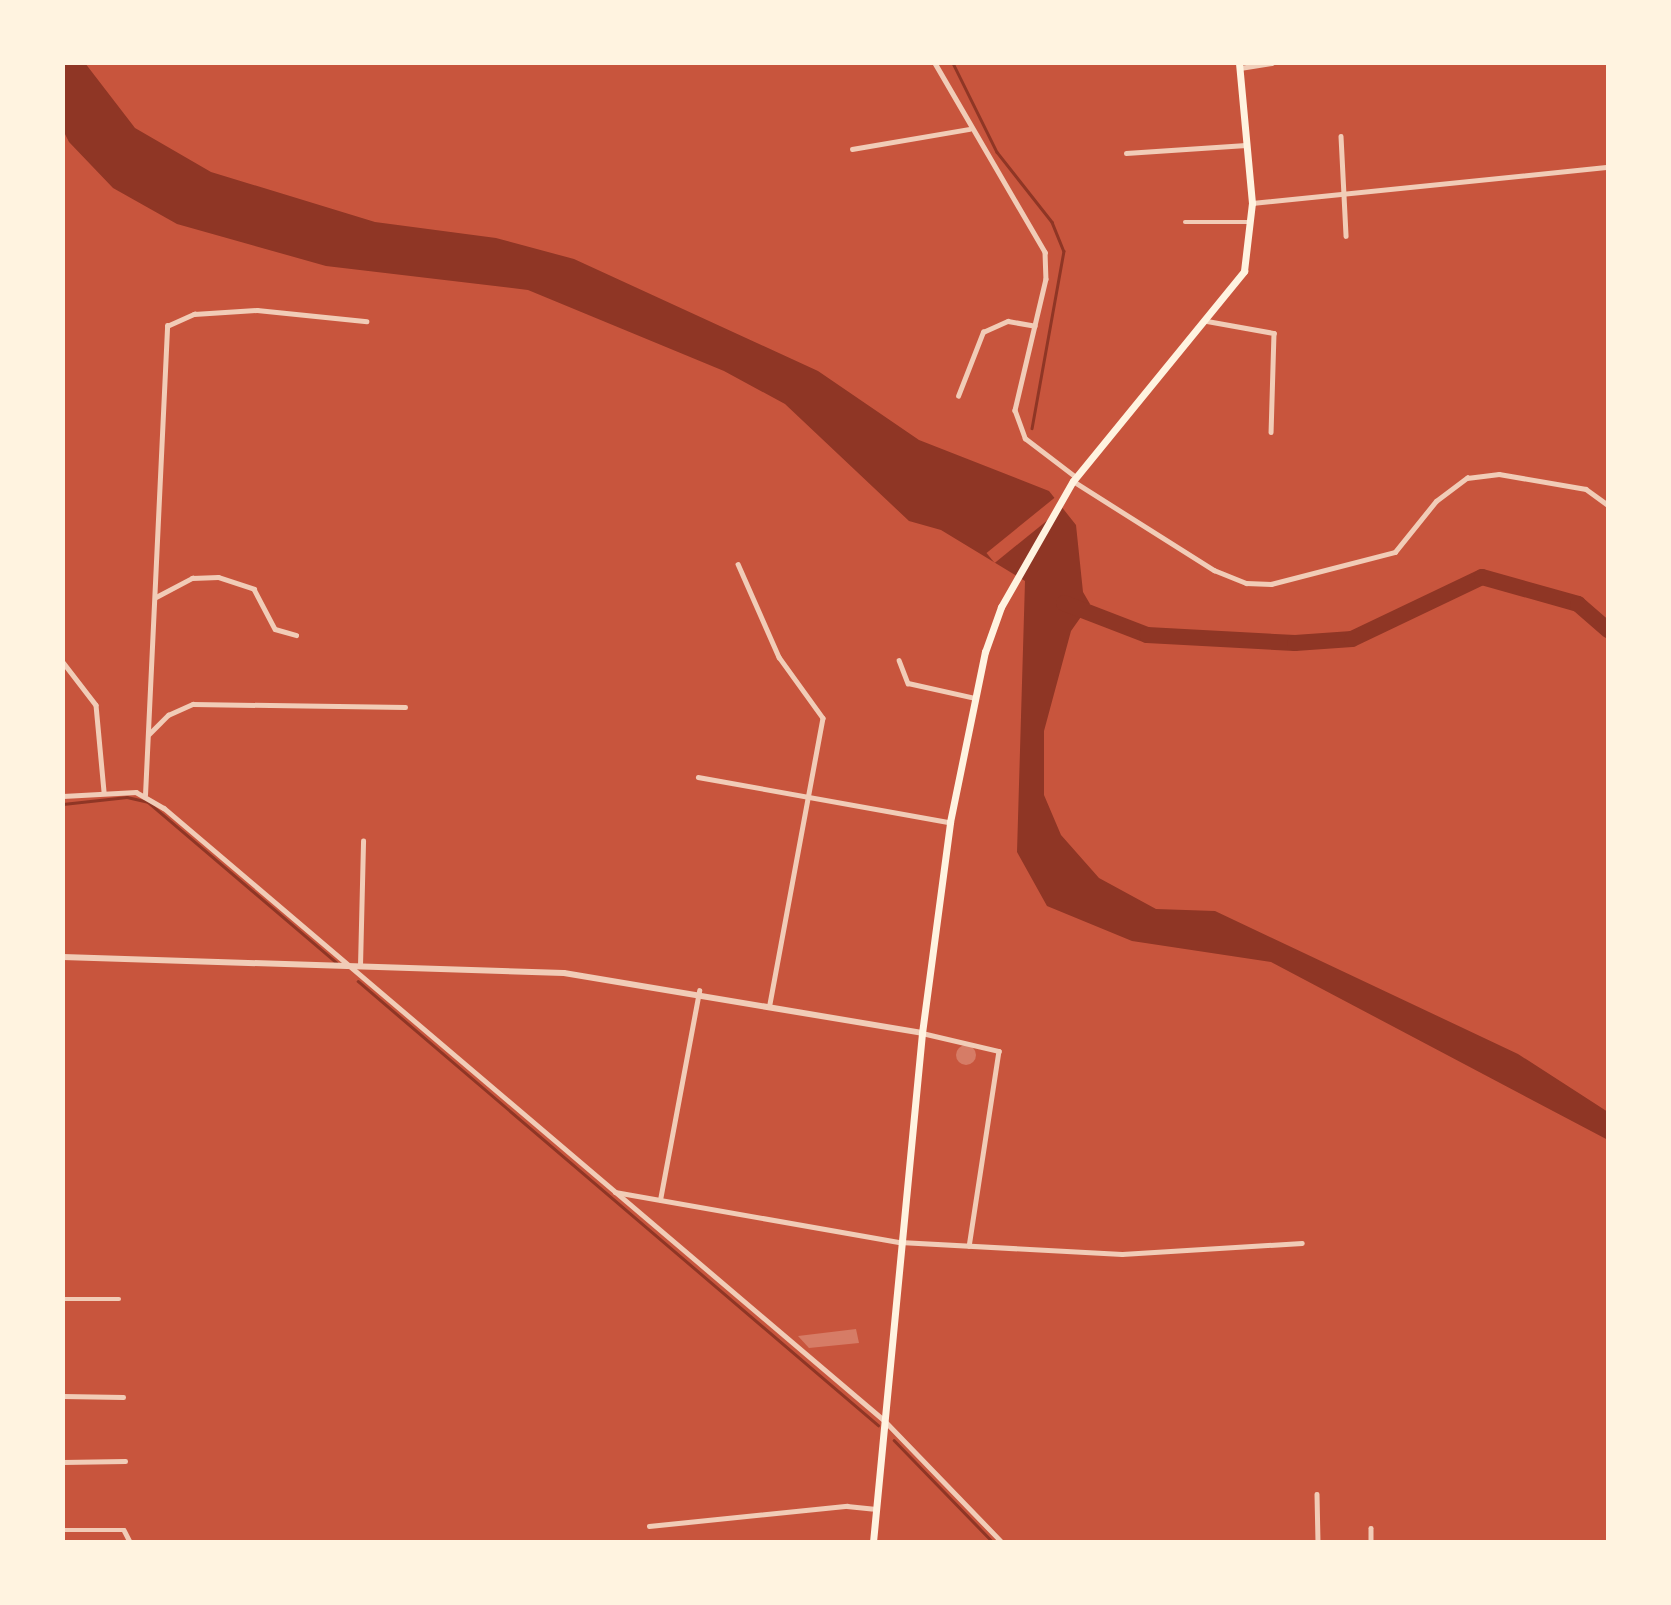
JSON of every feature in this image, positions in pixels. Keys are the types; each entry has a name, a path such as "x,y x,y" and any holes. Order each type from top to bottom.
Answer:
{"main road":[{"path":"873,1542 922,1033 950,822 990,636 1012,587 1075,479 1207,321 1244,271 1252,222 1252,203 1239,66"}],"street":[{"path":"935,63 969,129 1045,252 1046,279 1017,397 1017,422 1034,446 1075,479 1214,570 1271,584 1395,552 1436,501 1467,478 1499,474 1586,489 1608,505"},
{"path":"1239,66 1272,63"},
{"path":"852,149 969,129"},
{"path":"1340,136 1346,236"},
{"path":"1126,153 1247,145"},
{"path":"1252,203 1608,167"},
{"path":"1185,222 1252,222"},
{"path":"145,795 167,326 194,314 257,310 366,321"},
{"path":"958,396 983,332 1008,321 1035,326"},
{"path":"1207,321 1274,333 1270,432"},
{"path":"738,564 773,644 823,718 770,1004"},
{"path":"155,597 192,578 218,577 254,589 275,629 296,635"},
{"path":"899,660 908,683 975,698"},
{"path":"63,662 96,705 104,792"},
{"path":"149,734 168,715 193,704 405,706"},
{"path":"698,777 950,822"},
{"path":"63,796 104,792 145,795 356,966 614,1191 885,1421 1002,1542"},
{"path":"356,966 363,841"},
{"path":"63,957 564,973 699,990 922,1033 999,1051 969,1246"},
{"path":"660,1200 699,990"},
{"path":"614,1191 900,1242 1122,1254 1302,1243"},
{"path":"63,1299 119,1298"},
{"path":"63,1396 123,1397"},
{"path":"63,1462 125,1461"},
{"path":"1317,1494 1318,1542"},
{"path":"649,1526 847,1506 877,1509"},
{"path":"1371,1528 1371,1542"},
{"path":"63,1530 124,1530 130,1542"}],"shaded area":[{"path":"63,63 85,63 135,128 211,172 375,222 496,238 574,259 818,371 919,440 1049,491 1076,525 1083,592 1090,604 1071,631 1044,731 1044,795 1061,835 1099,878 1156,909 1215,911 1518,1054 1608,1112 1608,1140 1271,962 1132,941 1047,906 1017,852 1025,581 941,530 909,521 785,404 724,371 528,290 326,266 177,224 113,188 69,142 63,130"}],"pier":[{"path":"1058,495 1066,505 995,563 987,553"}],"building":[{"path":"966,1045 973,1048 976,1055 973,1062 966,1065 959,1062 956,1055 959,1048"},
{"path":"856,1329 859,1343 809,1348 798,1336"}],"waterway":[{"path":"953,63 997,152 1052,222 1064,251 1032,428"},
{"path":"1064,603 1147,635 1295,643 1352,639 1482,577 1578,604 1608,630"},
{"path":"63,804 127,797 148,802 336,962"},
{"path":"358,981 878,1425"},
{"path":"894,1440 993,1542"}]}
